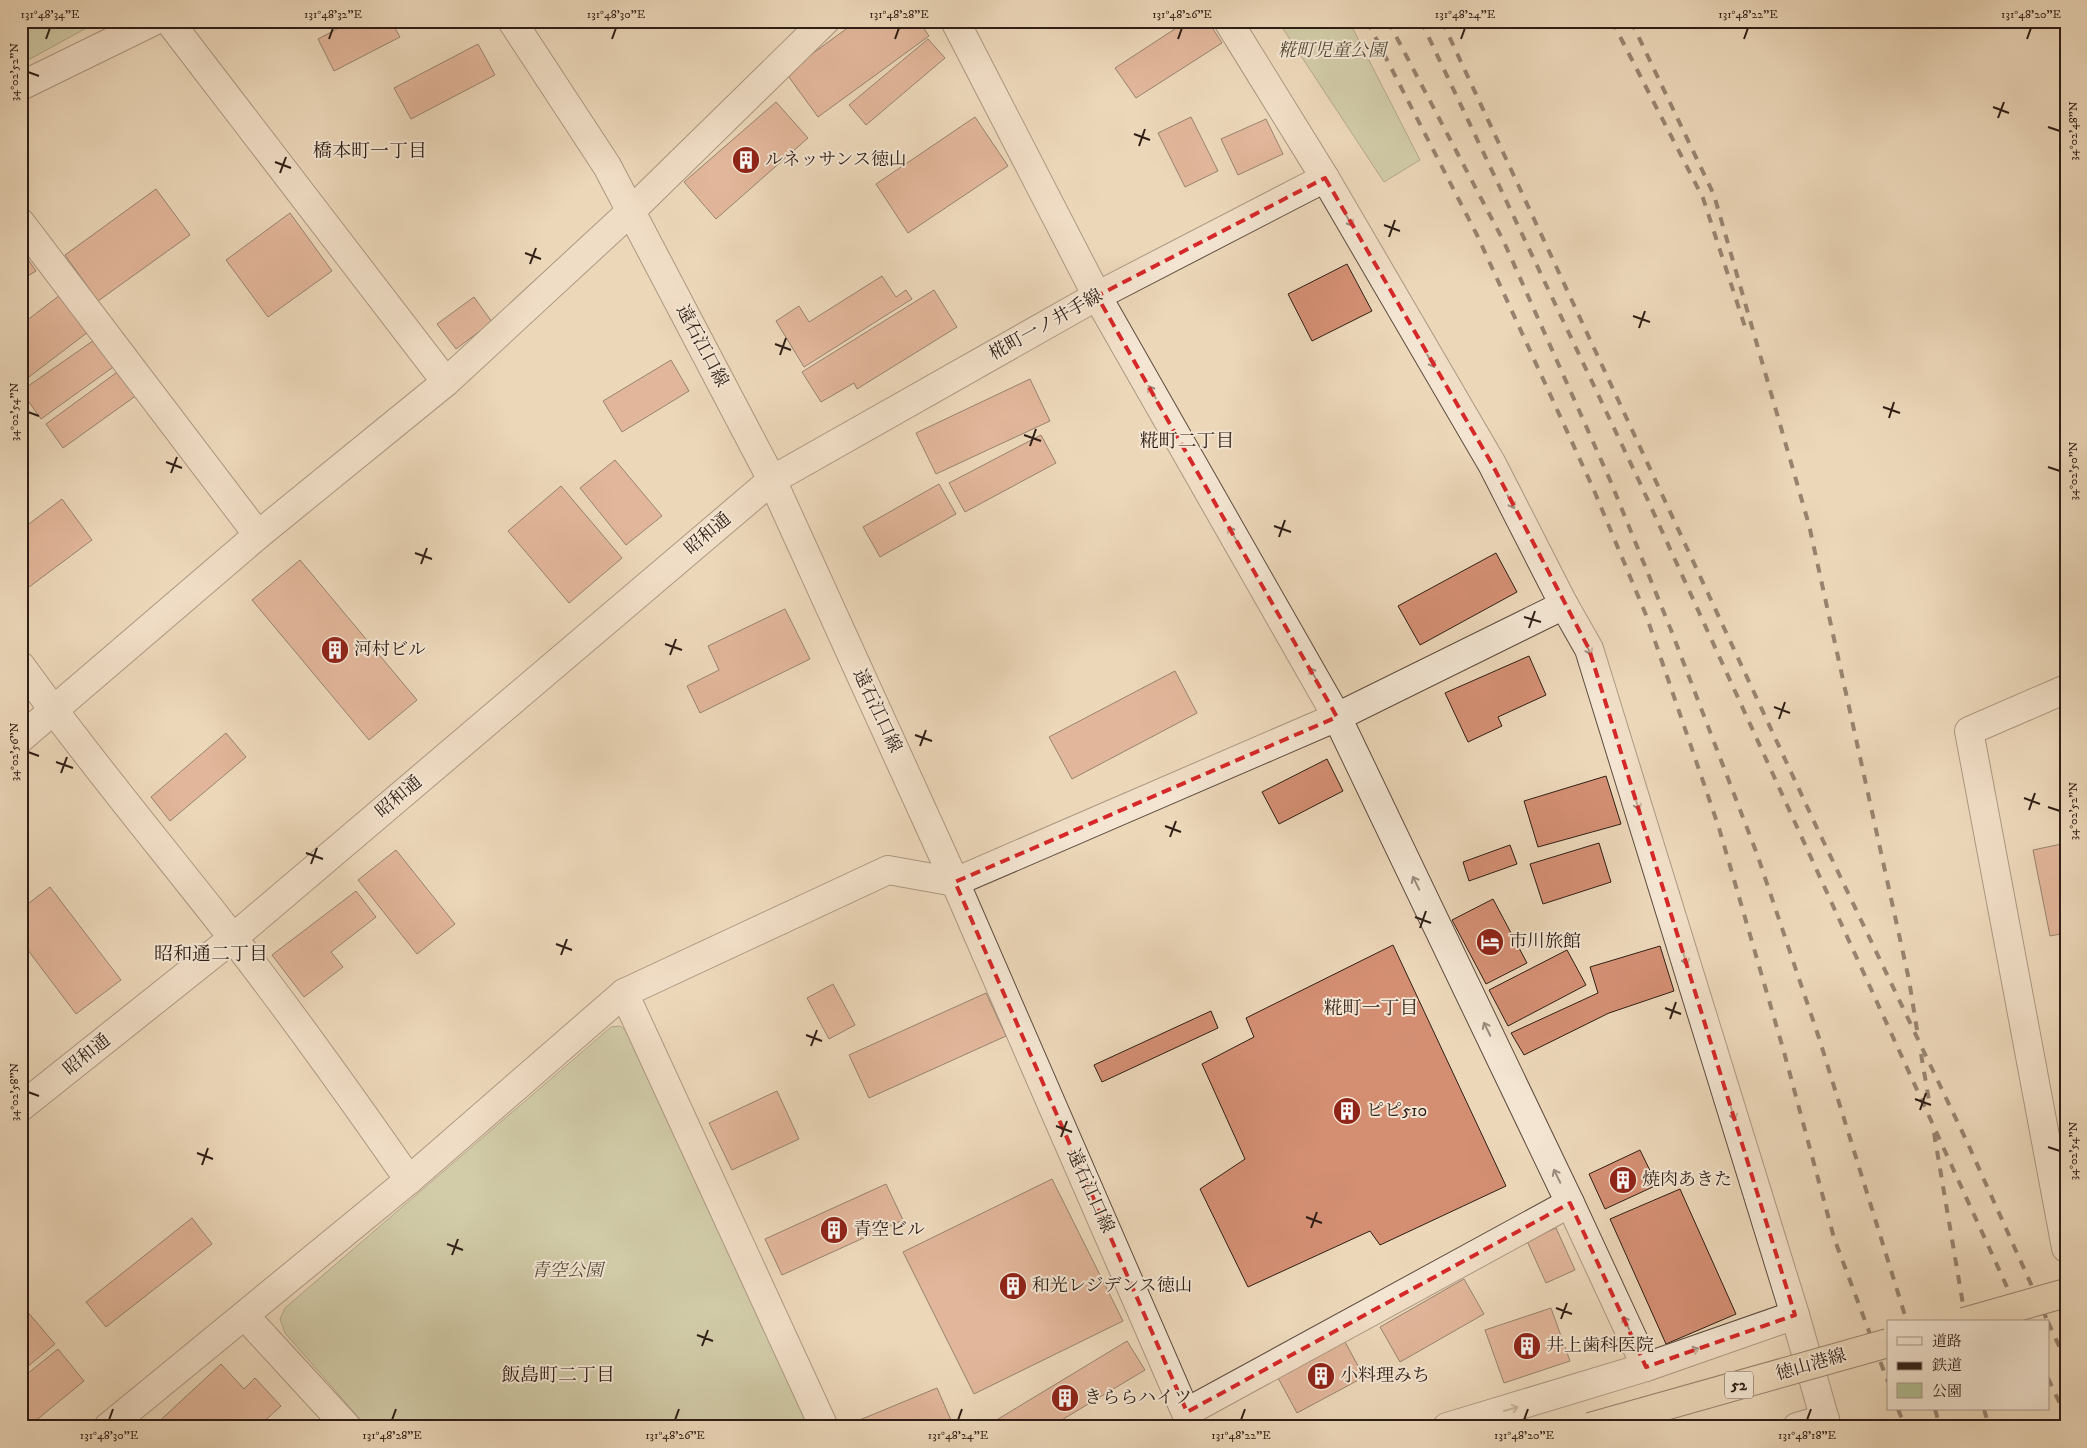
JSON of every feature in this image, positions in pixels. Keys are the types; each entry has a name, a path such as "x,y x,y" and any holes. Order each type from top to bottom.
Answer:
{"main road":[{"path":"1971,1320 2066,1293"},
{"name":"徳山港線","path":"1590,1427 1887,1343"}],"street":[{"path":"21,86 154,21"},
{"path":"169,21 446,382"},
{"name":"遠石江口線","path":"512,21 607,166 772,480 955,882 1190,1419"},
{"path":"21,738 258,534 446,382 631,212 825,21"},
{"path":"955,21 1098,296 1337,717 1570,1203 1646,1367"},
{"path":"1228,21 1325,178 1492,464 1564,606 1589,649 1795,1315 1826,1423 1797,1427"},
{"name":"椛町一ノ井手線","path":"772,480 1098,296 1325,178"},
{"path":"21,223 258,534"},
{"name":"昭和通","path":"21,1107 233,938 772,480"},
{"path":"108,1427 409,1180 624,993 888,870 955,882 1337,717 1564,606"},
{"path":"21,666 311,1040 409,1180"},
{"path":"2066,689 1968,731 2066,1248"},
{"path":"624,993 824,1427"},
{"path":"1190,1419 1570,1203"},
{"path":"1447,1427 1646,1367 1795,1315"},
{"path":"245,1316 347,1427"}],"highlighted area":[{"path":"1325,178 1492,464 1589,649 1795,1315 1646,1367 1570,1203 1187,1412 955,882 1337,717 1097,296"}],"green space":[{"path":"21,21 99,21 21,64"},
{"name":"糀町児童公園","path":"1278,21 1349,21 1420,160 1384,182"},
{"name":"青空公園","path":"620,1026 629,1033 811,1427 367,1427 285,1333 280,1319 285,1308 611,1027"}],"building":[{"path":"352,21 391,21 400,37 334,71 318,39"},
{"path":"857,21 919,21 929,36 818,117 786,73"},
{"path":"1187,21 1208,21 1222,43 1136,98 1115,68"},
{"path":"928,39 945,58 866,125 849,105"},
{"path":"478,44 495,75 411,119 394,88"},
{"name":"ルネッサンス徳山","path":"776,102 808,138 716,219 684,182"},
{"path":"975,117 1008,166 908,233 876,184"},
{"path":"1191,117 1218,171 1185,187 1158,133"},
{"path":"1266,119 1283,154 1238,175 1221,139"},
{"path":"156,189 190,235 98,301 65,255"},
{"path":"290,213 332,271 268,317 226,260"},
{"path":"21,249 36,271 21,280"},
{"path":"1347,264 1372,311 1312,341 1288,294"},
{"path":"882,276 896,297 906,290 912,299 804,367 776,321 799,306 809,322"},
{"path":"934,290 957,327 857,389 854,383 821,402 802,372"},
{"path":"60,295 88,332 21,383 21,325"},
{"path":"474,297 492,322 456,349 437,324"},
{"path":"97,338 116,365 41,419 21,391"},
{"path":"671,360 689,391 622,432 603,401"},
{"path":"120,370 137,395 63,448 46,424"},
{"path":"1030,379 1050,421 936,474 916,433"},
{"path":"1041,435 1056,463 965,512 949,483"},
{"path":"615,460 662,516 626,545 580,488"},
{"path":"939,484 956,514 880,557 863,527"},
{"path":"561,486 622,558 569,603 508,531"},
{"path":"62,499 92,540 21,593 21,530"},
{"path":"1496,553 1517,592 1420,645 1398,606"},
{"name":"河村ビル","path":"300,560 417,700 369,740 252,600"},
{"path":"785,609 810,659 700,713 687,686 719,670 708,646"},
{"path":"1529,656 1546,695 1498,717 1502,726 1468,742 1445,693"},
{"path":"1175,671 1197,713 1072,779 1049,737"},
{"path":"226,733 246,757 170,821 151,797"},
{"path":"1327,759 1343,791 1279,824 1262,792"},
{"path":"1606,776 1621,824 1538,847 1524,801"},
{"path":"1599,843 1611,882 1543,904 1530,864"},
{"path":"2066,843 2066,933 2050,936 2033,850"},
{"path":"1510,845 1517,864 1469,881 1463,862"},
{"path":"396,850 455,924 417,954 358,880"},
{"path":"50,887 121,980 76,1014 21,941 21,909"},
{"path":"356,891 376,917 331,952 343,967 304,997 272,955"},
{"name":"市川旅館","path":"1493,899 1527,963 1486,984 1452,920"},
{"name":"ピピ510","path":"1393,945 1506,1186 1380,1245 1370,1231 1248,1287 1200,1189 1245,1159 1202,1064 1254,1037 1246,1018"},
{"path":"1660,946 1674,991 1609,1013 1524,1055 1511,1033 1598,993 1590,967"},
{"path":"1567,950 1586,985 1508,1026 1489,990"},
{"path":"833,984 855,1025 829,1039 807,998"},
{"path":"986,993 1006,1036 869,1098 849,1055"},
{"path":"1211,1011 1218,1028 1102,1082 1094,1065"},
{"path":"777,1091 799,1139 732,1170 709,1123"},
{"name":"焼肉あきた","path":"1640,1150 1657,1185 1605,1209 1589,1174"},
{"name":"和光レジデンス徳山","path":"1052,1179 1123,1321 974,1394 903,1252"},
{"name":"青空ビル","path":"886,1184 903,1220 782,1275 765,1239"},
{"path":"1680,1189 1736,1314 1666,1344 1610,1219"},
{"path":"192,1218 212,1244 106,1327 86,1302"},
{"path":"1556,1228 1575,1270 1546,1283 1527,1241"},
{"path":"1464,1279 1484,1314 1400,1362 1380,1327"},
{"path":"21,1294 27,1300 21,1304"},
{"name":"井上歯科医院","path":"1551,1308 1570,1361 1504,1383 1485,1330"},
{"path":"26,1310 55,1344 21,1372 21,1313"},
{"name":"小料理みち","path":"1344,1340 1364,1377 1297,1413 1277,1376"},
{"name":"きららハイツ","path":"1127,1341 1145,1370 1050,1427 985,1427"},
{"path":"58,1349 84,1381 28,1427 21,1427 21,1379"},
{"path":"221,1364 244,1389 255,1378 281,1406 258,1427 153,1427"},
{"path":"937,1388 954,1427 845,1427 845,1426"}],"railway":[{"path":"1367,21 1477,235 1593,488 1646,615 1719,828 1784,1052 1834,1238 1887,1379"},
{"path":"1388,21 1504,242 1610,480 1671,630 1757,854 1819,1038 1906,1320"},
{"path":"1421,21 1640,483 2022,1320"},
{"path":"1442,21 1817,828 1968,1144 2047,1320"},
{"path":"1612,21 1703,198 1746,330"},
{"path":"1631,21 1714,195 1809,525 1909,980 1917,1030"},
{"path":"1921,1054 1930,1106"},
{"path":"1934,1133 1966,1320"},
{"path":"2050,1326 2066,1361"},
{"path":"2050,1382 2066,1417"},
{"path":"1898,1410 1905,1427"},
{"path":"1935,1410 1940,1427"},
{"path":"1984,1410 1989,1427"}],"place":[{"name":"ルネッサンス徳山","path":"746,160"},
{"name":"河村ビル","path":"335,650"},
{"name":"市川旅館","path":"1490,942"},
{"name":"ピピ510","path":"1347,1111"},
{"name":"焼肉あきた","path":"1623,1180"},
{"name":"青空ビル","path":"834,1230"},
{"name":"和光レジデンス徳山","path":"1013,1286"},
{"name":"井上歯科医院","path":"1527,1346"},
{"name":"小料理みち","path":"1321,1376"},
{"name":"きららハイツ","path":"1065,1398"}],"district":[{"name":"橋本町一丁目","path":"370,151"},
{"name":"糀町二丁目","path":"1187,441"},
{"name":"昭和通二丁目","path":"211,954"},
{"name":"糀町一丁目","path":"1371,1008"},
{"name":"飯島町二丁目","path":"558,1375"}]}
